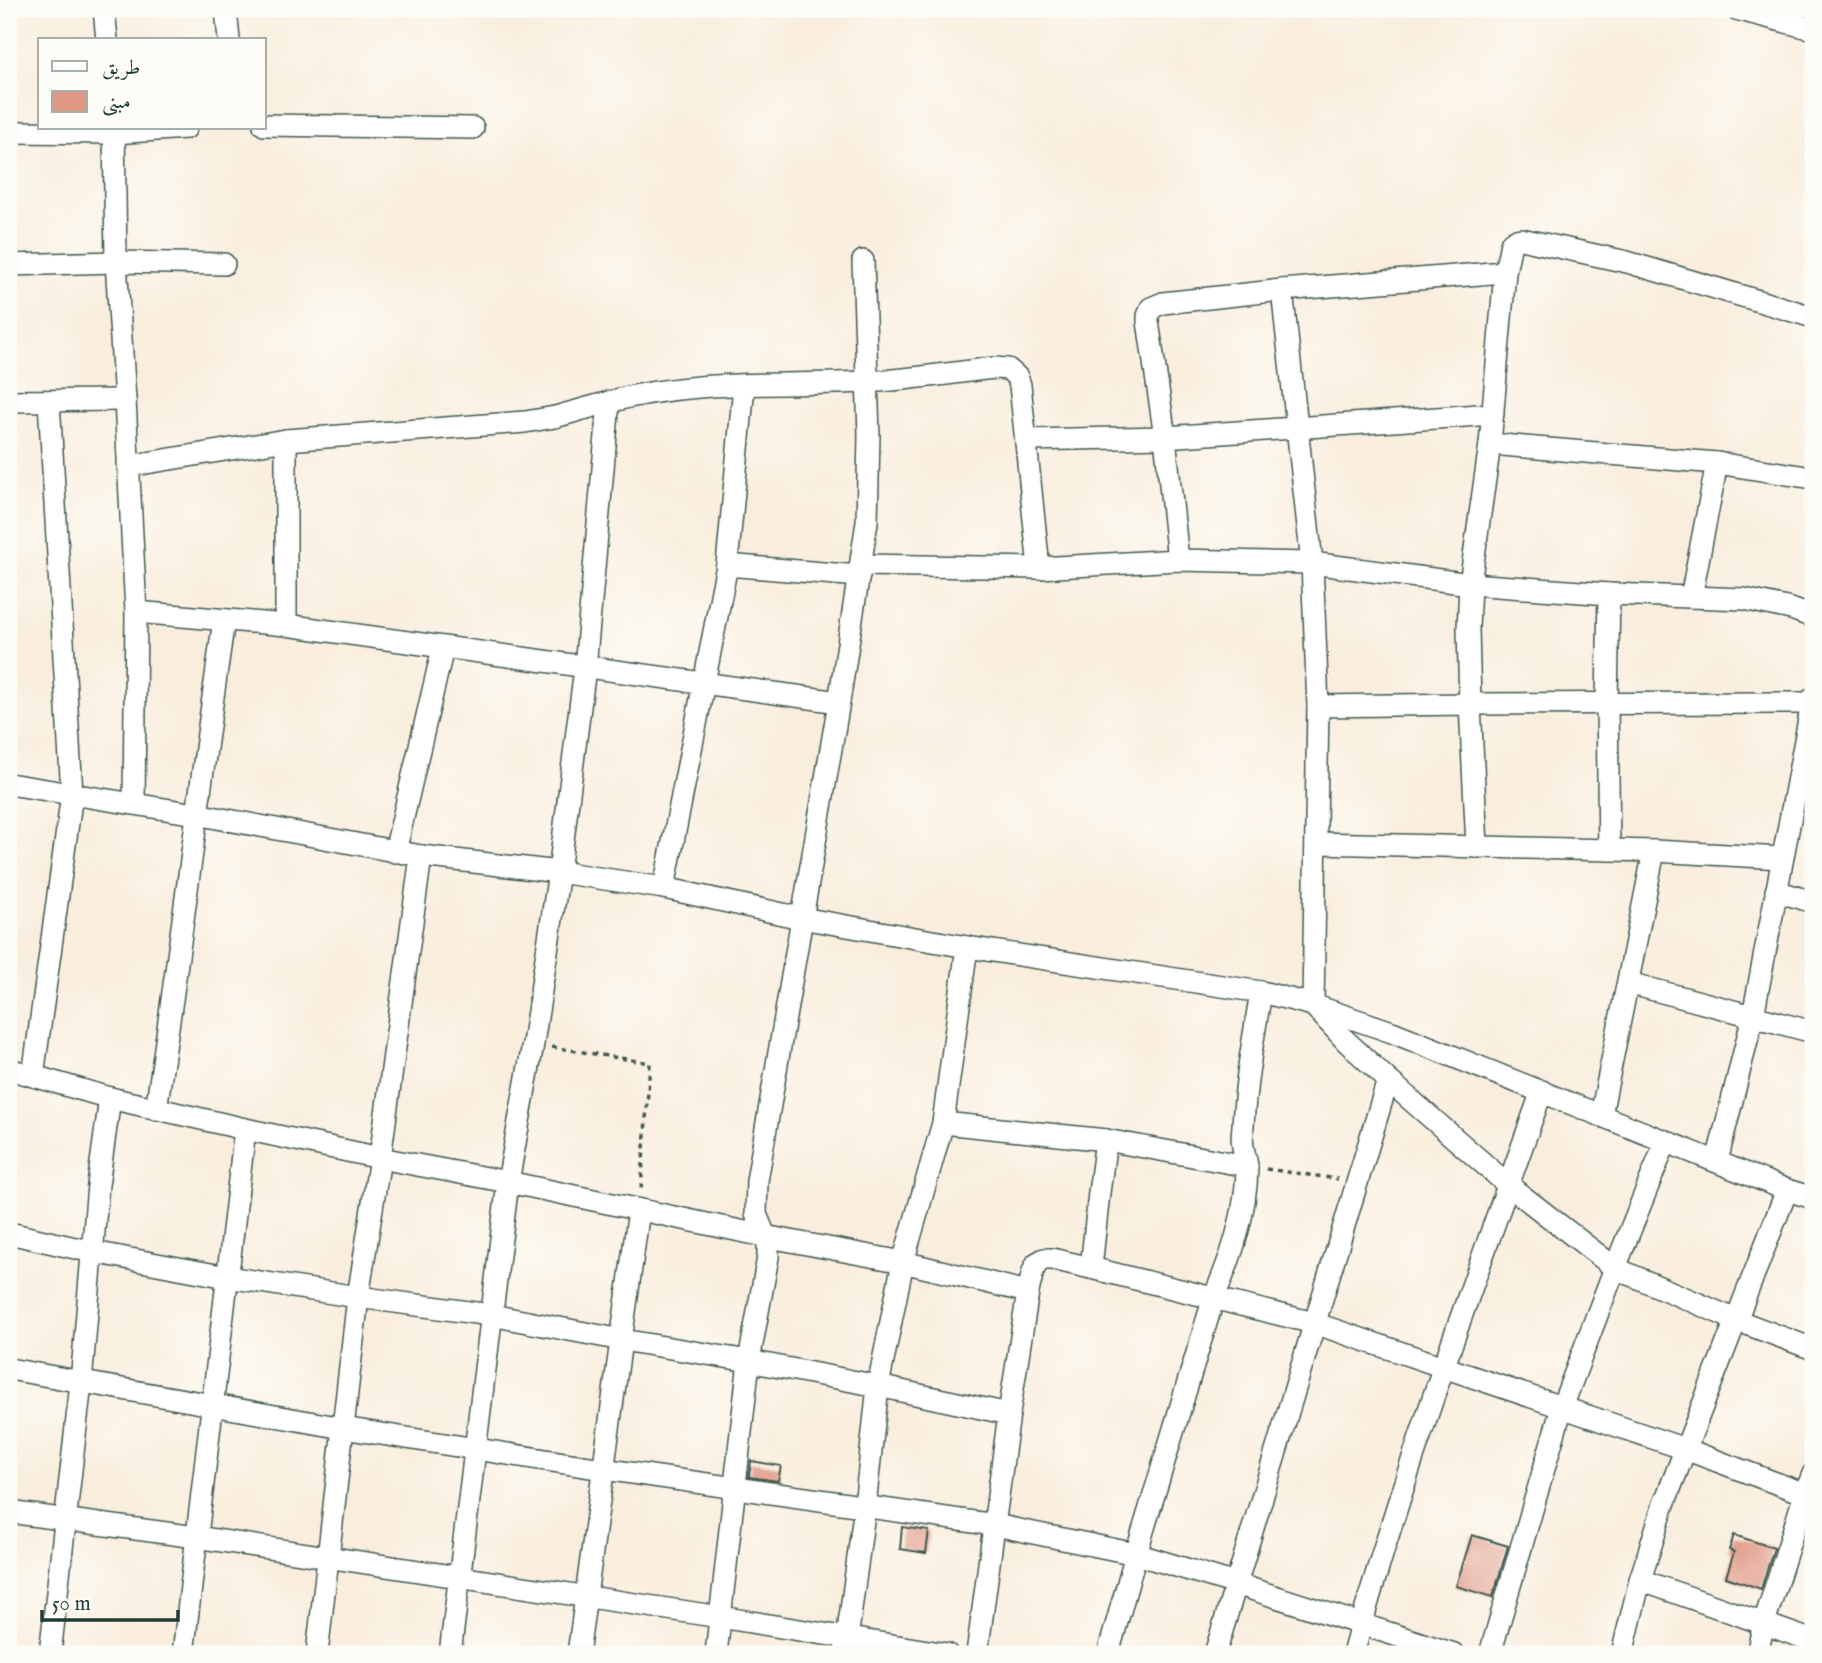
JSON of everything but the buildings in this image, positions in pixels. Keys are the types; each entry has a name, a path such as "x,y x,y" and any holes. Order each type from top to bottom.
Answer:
{"street":[{"path":"104,9 107,38"},
{"path":"226,9 229,38"},
{"path":"1736,9 1813,29"},
{"path":"266,125 473,128"},
{"path":"9,132 114,130 116,262 136,612 134,803"},
{"path":"1477,847 1468,629 1470,584 1490,444 1505,272 1511,243 1521,239 1627,262 1813,317"},
{"path":"716,1654 749,1361 768,1256 768,1243 756,1214 757,1181 867,522 868,382 863,261"},
{"path":"9,265 116,262 224,264"},
{"path":"1178,560 1165,437 1148,321 1151,308 1163,303 1282,290 1505,272"},
{"path":"1282,290 1312,563 1318,706 1313,1006 1388,1080 1508,1185 1615,1268 1736,1320 1813,1349"},
{"path":"128,466 286,440 525,422 663,390 868,382 994,368 1008,369 1017,377 1020,385 1039,568"},
{"path":"664,888 727,565 744,386"},
{"path":"9,401 125,400"},
{"path":"33,1076 72,794 49,401"},
{"path":"450,1654 508,1182 533,1044 559,872 585,668 609,402"},
{"path":"1026,440 1165,437 1493,414"},
{"path":"286,440 286,625"},
{"path":"1490,444 1717,463 1813,478"},
{"path":"1691,597 1717,463"},
{"path":"727,565 860,571 1039,568 1178,560 1312,563 1470,584 1609,594 1744,599 1765,602 1813,617"},
{"path":"1609,594 1609,850"},
{"path":"136,612 286,625 839,702"},
{"path":"156,1109 224,620"},
{"path":"395,852 443,648"},
{"path":"1318,706 1813,701 1808,758 1782,858 1754,1016 1717,1161"},
{"path":"9,784 134,803 395,852 664,888 801,918 967,947 1261,992 1392,1032 1813,1198"},
{"path":"1317,843 1654,851 1782,858"},
{"path":"1601,1115 1654,851"},
{"path":"317,1654 358,1297 380,1158 421,856"},
{"path":"1776,891 1813,902"},
{"path":"846,1646 878,1386 903,1262 943,1123 967,947"},
{"path":"1628,983 1813,1032"},
{"path":"1108,1654 1214,1297 1236,1241 1247,1166 1243,1148 1243,1118 1261,992"},
{"path":"9,1069 110,1098 245,1129 903,1262 1028,1293"},
{"path":"1215,1654 1388,1080"},
{"path":"1353,1654 1400,1495 1443,1366 1542,1091"},
{"path":"50,1654 81,1382 98,1185 110,1098"},
{"path":"943,1123 1107,1140 1247,1166"},
{"path":"183,1654 245,1129"},
{"path":"1091,1268 1107,1140"},
{"path":"1490,1654 1562,1407 1666,1141"},
{"path":"1622,1654 1640,1580 1664,1504 1787,1189"},
{"path":"579,1654 639,1210"},
{"path":"9,1233 227,1277 491,1315 749,1361 1009,1414"},
{"path":"977,1654 1028,1293 1033,1271 1037,1263 1044,1259 1214,1297 1314,1323 1685,1449 1809,1496"},
{"path":"9,1368 343,1428 603,1469 995,1525 1136,1554 1454,1654"},
{"path":"1757,1654 1764,1623 1809,1496 1813,1474"},
{"path":"9,1512 196,1537 720,1617 846,1646 947,1654"},
{"path":"1640,1580 1813,1641"}],"path":[{"path":"533,1044 650,1063 639,1210"},
{"path":"1247,1166 1358,1182"}]}
